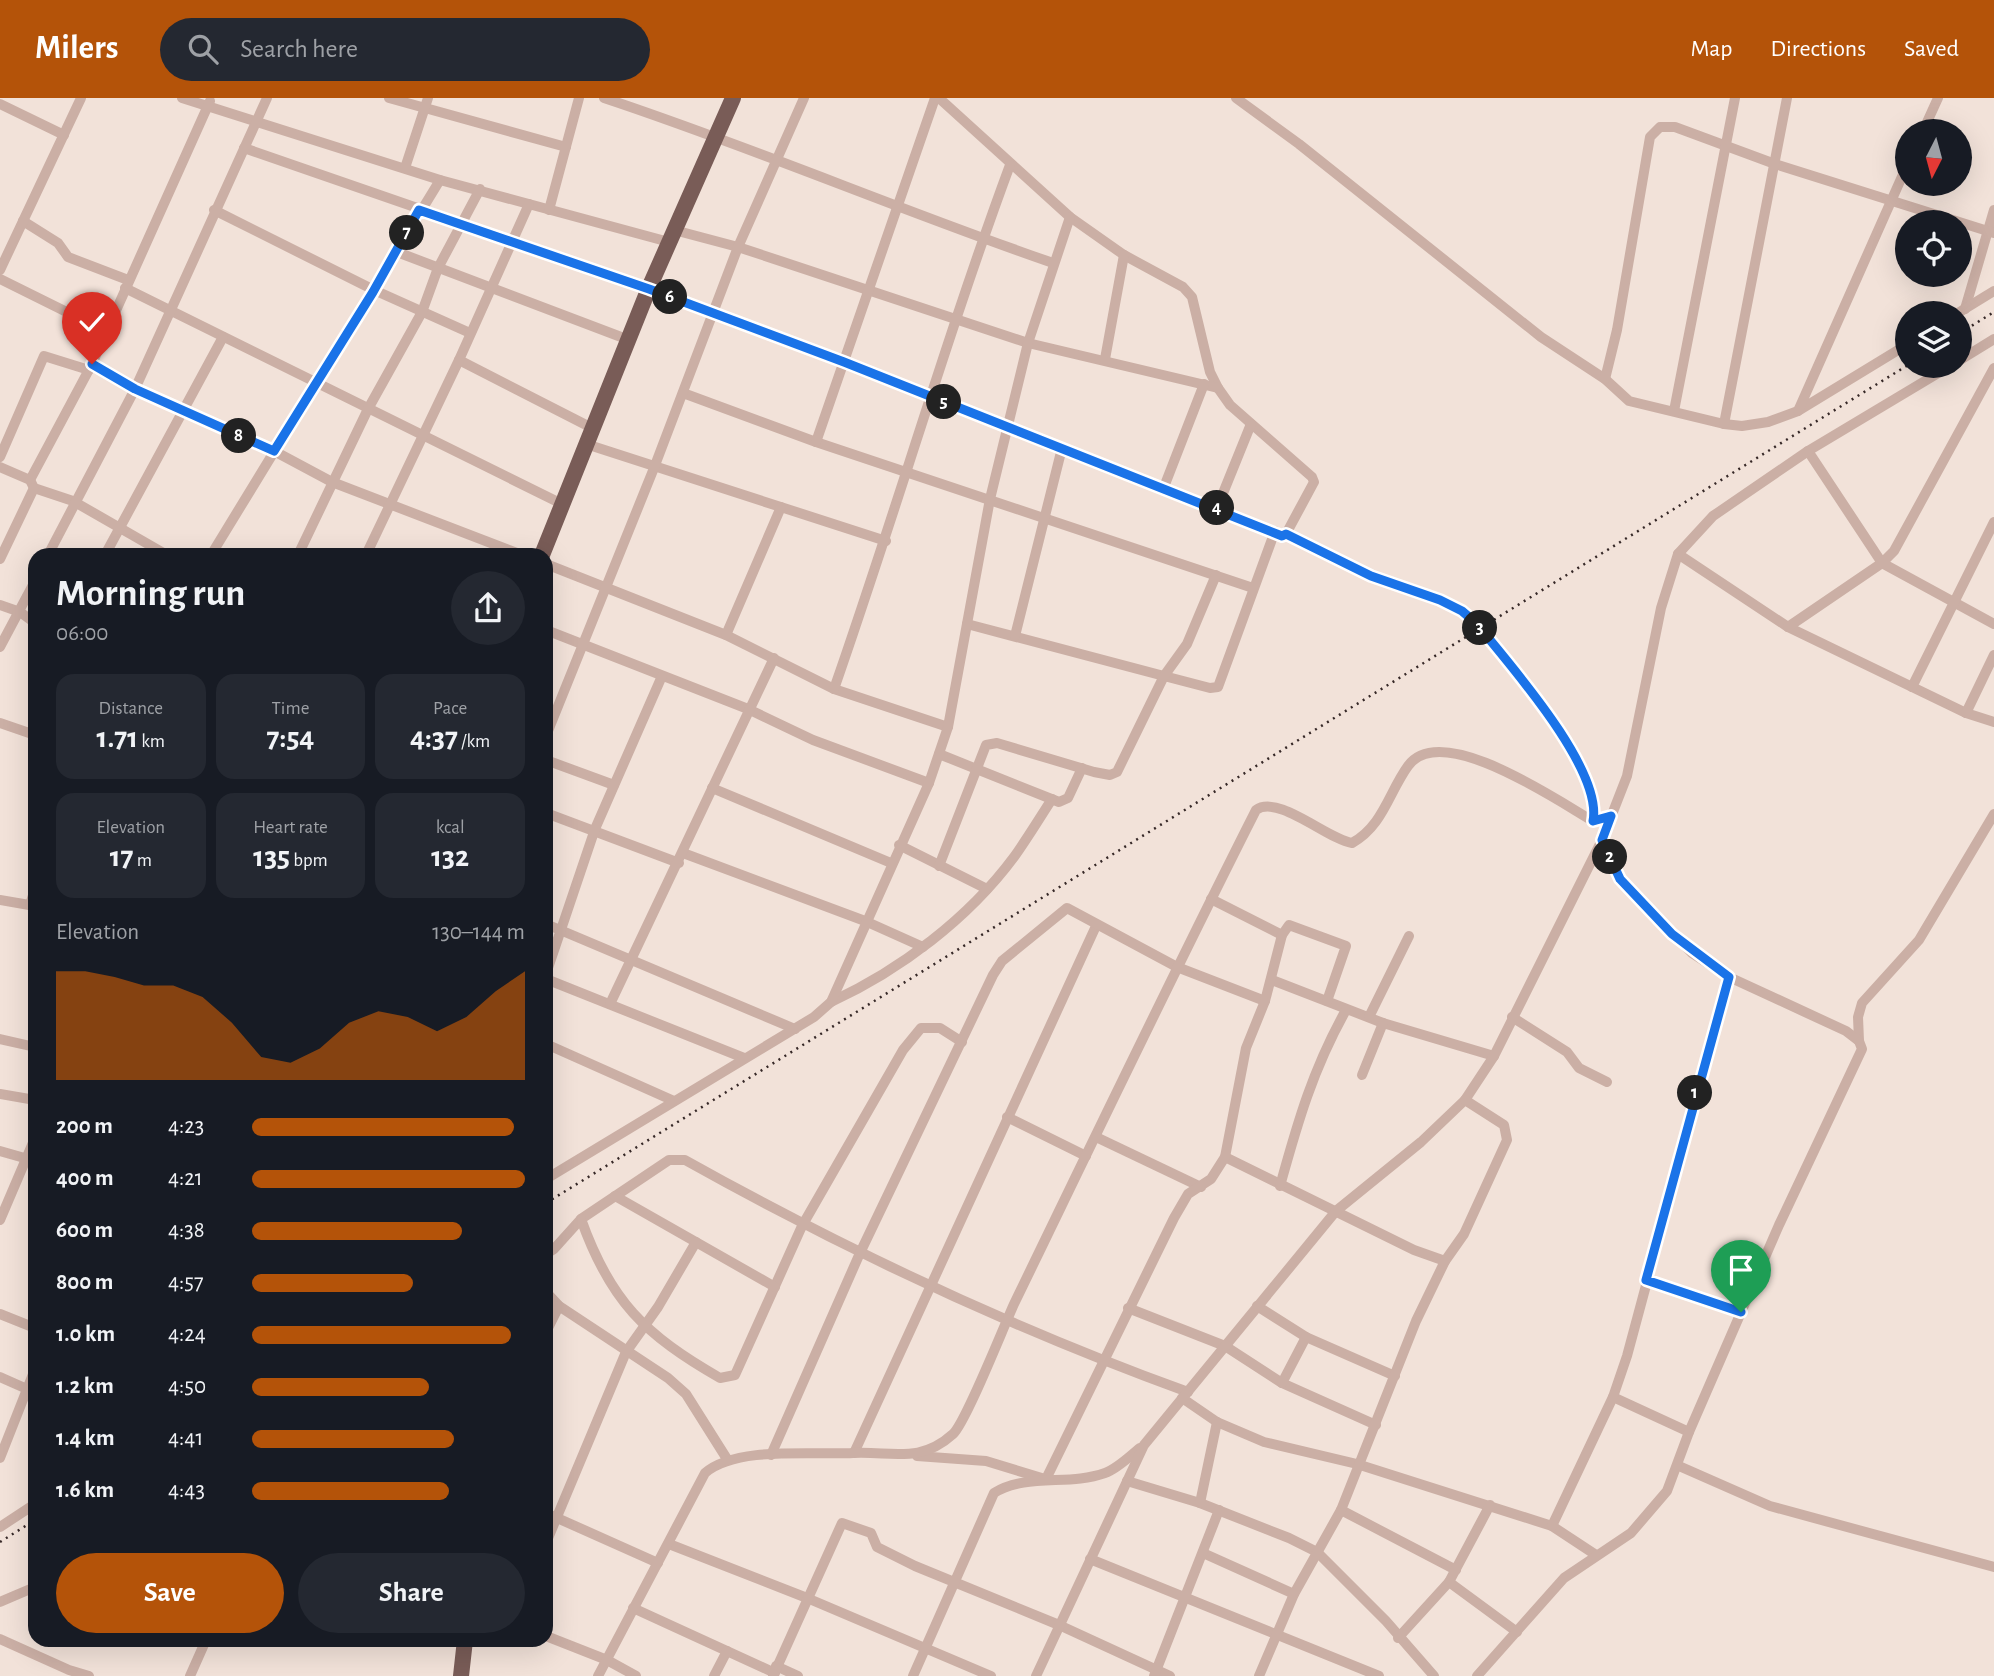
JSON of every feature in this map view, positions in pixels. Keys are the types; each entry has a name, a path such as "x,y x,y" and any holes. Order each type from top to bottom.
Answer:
{"main road":[{"path":"545,548 649,289 733,98"},
{"path":"461,1676 463,1647"}],"street":[{"path":"0,270 81,98"},
{"path":"182,98 210,101 257,121 440,180 549,210 738,247 1028,343 1105,359 1218,388"},
{"path":"51,548 73,501 135,389 214,209 267,98"},
{"path":"390,98 424,110 566,148"},
{"path":"405,168 428,98"},
{"path":"549,210 579,98"},
{"path":"604,98 716,135 897,209 1053,263"},
{"path":"553,718 654,468 738,247 804,98"},
{"path":"816,442 937,98 1069,217 1124,255 1183,287 1192,297 1210,372 1218,388 1230,405 1312,477 1314,482 1281,533 1253,588 1218,687 1210,688 967,624"},
{"path":"1236,98 1300,144 1541,337 1605,379 1629,401 1724,424 1768,422 1798,411 1895,352"},
{"path":"1674,411 1735,98"},
{"path":"1724,424 1787,98"},
{"path":"1928,119 1938,98"},
{"path":"0,559 32,484 91,367 210,101"},
{"path":"0,104 64,135"},
{"path":"1605,379 1617,330 1650,137 1660,127 1675,127 1775,164 1991,232"},
{"path":"244,148 649,289 844,362 1281,533 1371,576 1440,600 1462,611 1476,623 1559,728 1592,794 1593,821"},
{"path":"834,689 886,541 956,320 1010,165"},
{"path":"215,548 314,383 397,252 419,210 440,180"},
{"path":"301,548 368,410 422,312 438,268 480,189"},
{"path":"1798,411 1895,190"},
{"path":"369,548 459,360 529,204"},
{"path":"214,209 374,290 470,333"},
{"path":"1965,301 1991,232 1994,210"},
{"path":"831,1002 929,783 948,727 989,499 1028,343 1069,217"},
{"path":"23,221 58,243 68,257 126,284 314,383 562,504"},
{"path":"397,252 629,340"},
{"path":"1105,359 1124,255"},
{"path":"0,279 107,332"},
{"path":"1972,304 1994,291"},
{"path":"109,548 223,337"},
{"path":"1972,353 1994,339"},
{"path":"0,457 44,356 91,367 184,412 274,451 332,482 503,548"},
{"path":"459,360 592,428"},
{"path":"1788,627 1882,564 1894,551 1994,368"},
{"path":"913,1676 994,1493 1013,1485 1049,1479 1080,1479 1108,1472 1144,1445 1336,1211 1421,1142 1465,1100 1494,1056 1602,840 1626,776 1661,608 1678,554 1713,516 1808,451 1930,378"},
{"path":"1164,487 1204,384"},
{"path":"683,393 906,473 1253,588"},
{"path":"1217,508 1251,424"},
{"path":"586,444 886,541"},
{"path":"1014,636 1047,518 1062,448"},
{"path":"1808,451 1882,564 1994,624"},
{"path":"0,467 73,501 154,548"},
{"path":"726,635 781,507"},
{"path":"1912,687 1994,522"},
{"path":"1678,554 1788,627 1966,713 1994,722"},
{"path":"553,567 726,635 834,689 948,727"},
{"path":"939,866 986,746 991,743 1110,775 1117,772 1164,676 1187,644 1216,575"},
{"path":"0,648 28,595"},
{"path":"0,605 28,618"},
{"path":"553,633 748,709 813,740 929,783"},
{"path":"1966,713 1994,655"},
{"path":"610,1004 774,658"},
{"path":"553,953 595,829 662,676"},
{"path":"0,723 28,733"},
{"path":"912,1456 937,1445 956,1432 1006,1320 1256,810 1260,807 1283,810 1352,843 1382,816 1409,765 1416,758 1439,751 1484,761 1593,821 1611,816"},
{"path":"939,754 1059,802 1068,798 1082,768"},
{"path":"553,763 614,785"},
{"path":"712,788 891,863"},
{"path":"553,1175 795,1029 831,1002 878,977 923,947 987,889 1013,859 1052,799"},
{"path":"1477,1676 1564,1578 1631,1533 1667,1491 1679,1466 1689,1432 1779,1225 1857,1064 1862,1049 1858,1017 1862,1003 1919,940 1994,814"},
{"path":"553,815 865,921 923,947"},
{"path":"1602,840 1620,879 1672,934 1729,977 1846,1031 1859,1041"},
{"path":"900,845 987,889"},
{"path":"1211,899 1282,935"},
{"path":"0,901 28,904"},
{"path":"771,1455 860,1253 1002,961 1067,908 1096,926 1177,967 1265,1001"},
{"path":"1049,1479 1174,1218 1188,1194 1212,1179 1225,1157 1241,1068 1272,980 1282,935 1292,924 1346,946 1327,1001"},
{"path":"553,926 795,1029"},
{"path":"854,1453 1096,926"},
{"path":"1369,1017 1409,936"},
{"path":"1552,1526 1613,1397 1729,977"},
{"path":"1272,980 1383,1023 1494,1056"},
{"path":"553,982 744,1058"},
{"path":"1280,1186 1303,1102 1321,1055 1346,1010"},
{"path":"1512,1017 1567,1052 1579,1068 1607,1082"},
{"path":"1362,1075 1383,1023"},
{"path":"581,1219 591,1250 608,1284 644,1324 673,1351 720,1378 735,1375 802,1226 890,1072 921,1028 940,1028 962,1042"},
{"path":"0,1039 28,1045"},
{"path":"553,1047 674,1101"},
{"path":"0,1094 28,1099"},
{"path":"1259,1676 1294,1594 1341,1510 1416,1321 1445,1261 1464,1234 1507,1140 1504,1125 1465,1100"},
{"path":"1007,1117 1086,1156"},
{"path":"1096,1137 1201,1187"},
{"path":"0,1152 28,1159"},
{"path":"1225,1157 1414,1250 1445,1261"},
{"path":"553,1250 581,1219 614,1196 670,1160 685,1160 802,1226 1006,1320 1185,1395 1217,1422 1264,1442 1357,1464 1552,1526 1596,1555"},
{"path":"0,1220 28,1164"},
{"path":"614,1196 775,1287"},
{"path":"553,1511 626,1352 658,1307 696,1242"},
{"path":"1646,1280 1741,1312"},
{"path":"553,1300 626,1352 668,1378 686,1394 727,1459"},
{"path":"553,1318 559,1306"},
{"path":"1257,1306 1306,1337 1395,1376"},
{"path":"1129,1308 1225,1346 1282,1383 1376,1425"},
{"path":"0,1314 28,1325"},
{"path":"1282,1383 1306,1337"},
{"path":"0,1377 27,1389 0,1458"},
{"path":"1613,1397 1689,1432"},
{"path":"1200,1503 1217,1422"},
{"path":"1036,1676 1144,1445"},
{"path":"598,1676 705,1473 727,1459 854,1453 912,1456 986,1461 1049,1479"},
{"path":"1679,1466 1770,1506 1994,1566"},
{"path":"1127,1481 1219,1510 1317,1552 1387,1621 1434,1676"},
{"path":"1398,1637 1449,1583 1490,1505"},
{"path":"0,1527 28,1509"},
{"path":"1155,1673 1219,1510"},
{"path":"1341,1510 1456,1570"},
{"path":"553,1516 658,1563"},
{"path":"775,1672 842,1522 871,1533 877,1547 1059,1625 1155,1673 1170,1676"},
{"path":"669,1544 807,1598 991,1676"},
{"path":"1203,1553 1294,1594"},
{"path":"1090,1559 1379,1676"},
{"path":"1449,1583 1517,1632"},
{"path":"0,1602 28,1590"},
{"path":"633,1608 775,1672 798,1676"},
{"path":"0,1639 68,1673 89,1676"},
{"path":"553,1639 607,1660 636,1676"},
{"path":"190,1676 203,1647"},
{"path":"715,1676 727,1651"}],"railway":[{"path":"1972,326 1994,312"},
{"path":"553,1199 1895,373"},
{"path":"0,1542 28,1524"}],"route":[{"path":"92,364 135,389 274,451 373,292 419,210 649,289 844,362 1282,536 1286,534 1371,576 1440,600 1462,611 1476,623 1559,728 1590,787 1595,802 1593,821 1611,816 1602,840 1620,879 1692,953 1729,977 1646,1280 1741,1312"}]}
